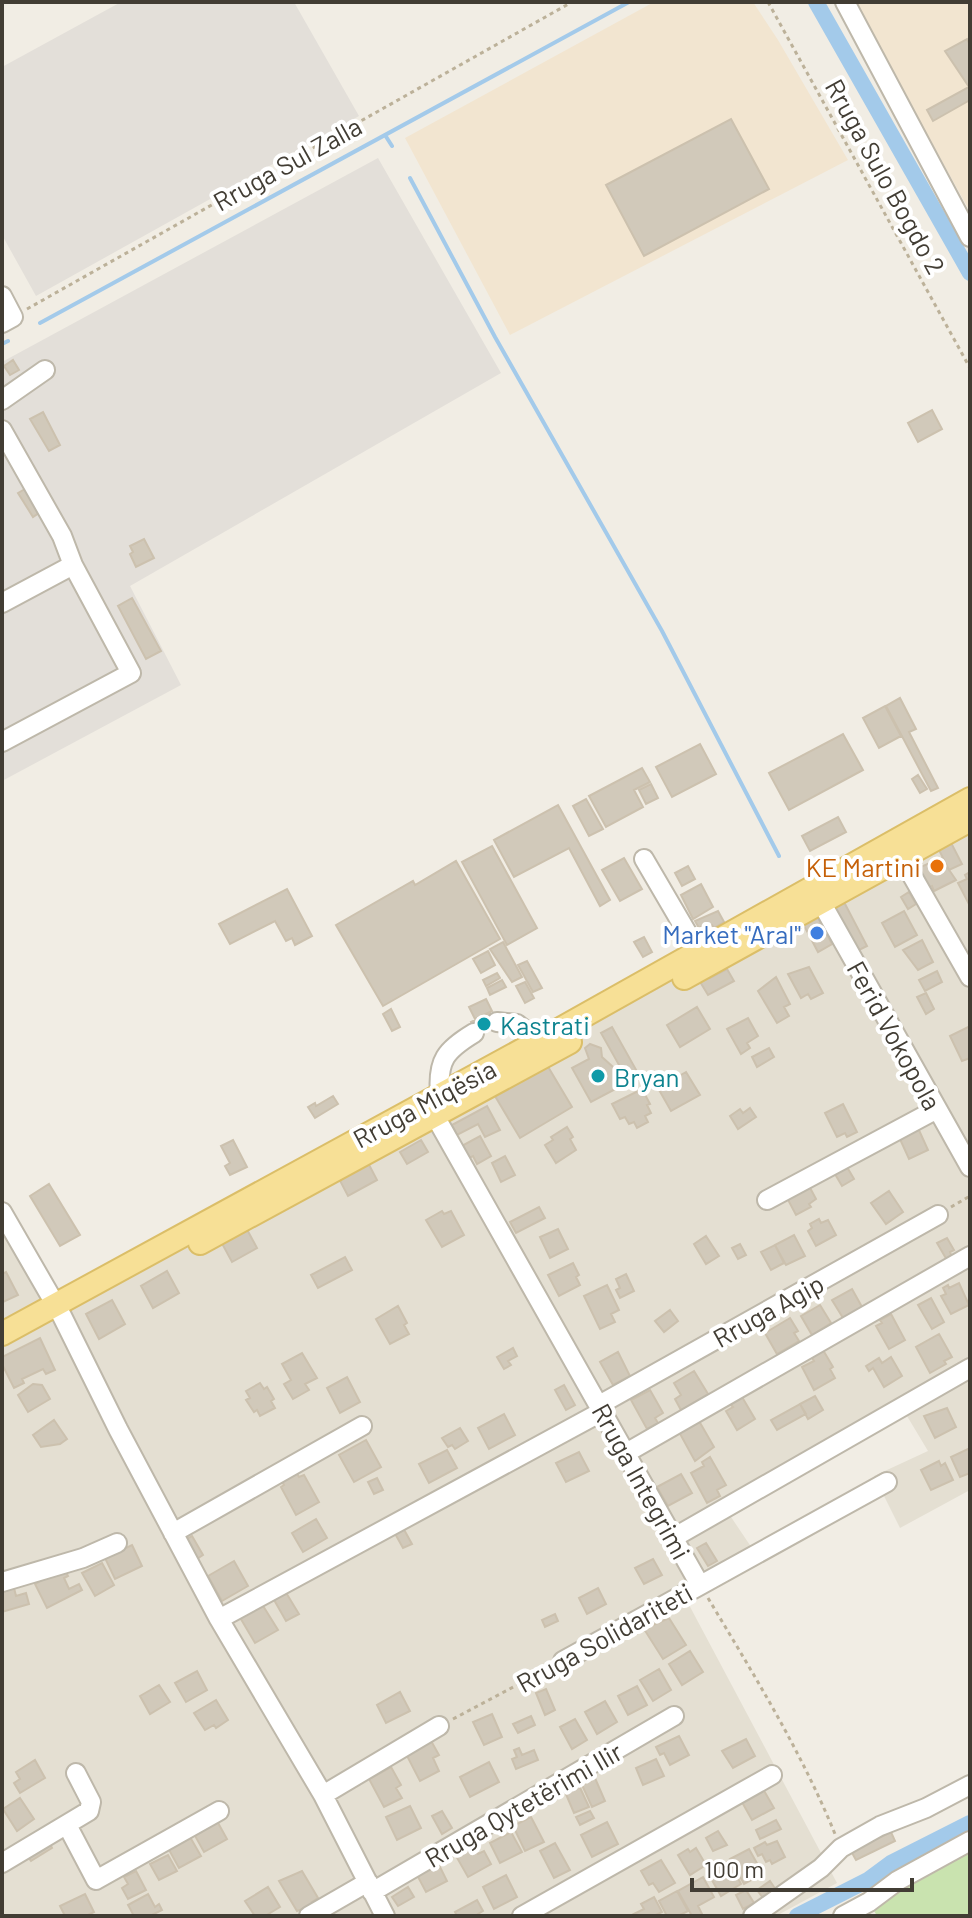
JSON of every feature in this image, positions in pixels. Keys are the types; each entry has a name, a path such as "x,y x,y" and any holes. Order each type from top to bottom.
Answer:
{"main road":[{"name":"Rruga Miqësia","path":"438,1105 539,1041 970,799"},
{"name":"Rruga Miqësia","path":"2,1334 59,1310 970,820"},
{"name":"Rruga Miqësia","path":"2,1351 59,1310"}],"street":[{"path":"845,2 970,237"},
{"path":"2,296 8,320"},
{"path":"2,400 45,370"},
{"path":"2,430 62,536 73,565 131,673 2,742"},
{"path":"2,603 73,565"},
{"path":"902,858 970,977"},
{"path":"644,859 699,953"},
{"name":"Ferid Vokopola","path":"821,902 970,1167"},
{"path":"497,1022 517,1024 539,1041"},
{"path":"438,1105 442,1061 455,1045 474,1033"},
{"name":"Rruga Integrimi","path":"438,1105 700,1585"},
{"path":"767,1200 937,1109"},
{"path":"3,1215 59,1310 219,1619 323,1795 385,1916"},
{"name":"Rruga Agip","path":"219,1619 601,1408 938,1215"},
{"path":"626,1453 970,1256"},
{"path":"673,1538 970,1368"},
{"path":"173,1533 362,1426"},
{"name":"Rruga Solidariteti","path":"563,1661 887,1482"},
{"path":"2,1582 83,1558 117,1543"},
{"name":"Rruga Qytetërimi Ilir","path":"309,1916 370,1887 674,1716"},
{"path":"323,1795 439,1726"},
{"path":"2,1863 89,1811 91,1802 76,1773"},
{"path":"522,1916 772,1775"},
{"path":"753,1916 810,1876 841,1848 880,1826 926,1808 970,1785"},
{"path":"67,1825 96,1880 219,1811"},
{"path":"843,1916 897,1881 970,1841"}],"path":[{"name":"Rruga Sul Zalla","path":"8,320 572,2"},
{"name":"Rruga Sulo Bogdo 2","path":"768,2 970,368"},
{"path":"938,1215 970,1196"},
{"name":"Rruga Integrimi","path":"700,1585 778,1714 821,1798 841,1848"},
{"name":"Rruga Solidariteti","path":"439,1726 563,1661"}],"shaded area":[{"path":"121,2 294,2 359,116 36,296 2,235 2,67"},
{"path":"654,2 753,2 848,160 510,335 405,138"},
{"path":"854,2 970,2 969,210"},
{"path":"378,158 501,373 130,586 181,685 2,781 2,362"},
{"path":"970,798 970,1490 900,1528 874,1476 928,1451 907,1416 731,1517 762,1563 688,1603 837,1883 776,1916 2,1916 2,1222 45,1298"}],"green space":[{"path":"970,1845 970,1916 877,1916 869,1902"}],"building":[{"path":"967,39 970,45 970,100 933,121 927,110 969,87 945,51"},
{"path":"731,119 769,189 644,256 606,185"},
{"path":"13,360 19,370 10,375 4,366"},
{"path":"932,410 942,429 918,442 908,423"},
{"path":"43,412 60,445 49,451 30,419"},
{"path":"25,489 39,513 33,517 18,493"},
{"path":"144,539 154,558 136,567 130,546"},
{"path":"132,598 161,651 146,659 118,606"},
{"path":"900,698 916,729 909,732 938,788 931,791 886,706"},
{"path":"885,706 901,736 879,748 863,718"},
{"path":"843,734 863,770 789,810 769,773"},
{"path":"700,744 716,774 672,797 656,767"},
{"path":"642,768 650,782 634,790 643,807 606,827 589,796"},
{"path":"918,775 927,789 920,793 912,779"},
{"path":"651,784 658,798 646,804 639,790"},
{"path":"586,799 603,829 589,836 573,806"},
{"path":"558,805 610,900 600,906 569,848 514,877 494,840"},
{"path":"838,817 846,832 810,851 802,836"},
{"path":"948,837 962,864 949,870 936,844"},
{"path":"492,846 537,928 507,945 462,862"},
{"path":"624,858 642,889 620,901 602,870"},
{"path":"941,858 956,880 934,891 932,886 923,890 909,863 917,859 921,867"},
{"path":"456,861 500,939 383,1006 336,925 413,881 415,885"},
{"path":"688,866 695,879 682,886 675,873"},
{"path":"970,872 970,906 958,883 967,879 965,875"},
{"path":"701,884 713,907 693,919 681,895"},
{"path":"287,889 312,936 295,945 292,938 286,941 275,921 230,944 219,924"},
{"path":"909,892 916,904 908,909 901,897"},
{"path":"844,902 867,946 853,953 829,910"},
{"path":"718,911 724,922 714,928 712,925 699,928 695,921"},
{"path":"904,911 917,935 895,947 882,923"},
{"name":"Market \"Aral\"","path":"816,914 832,944 818,952 802,922"},
{"path":"644,937 652,952 643,957 634,942"},
{"path":"922,940 933,962 918,970 903,950"},
{"path":"503,942 522,977 512,982 490,949"},
{"path":"488,951 495,965 481,973 473,959"},
{"path":"527,961 542,988 533,992 518,965"},
{"path":"809,967 823,993 811,999 808,994 801,998 788,974"},
{"path":"727,969 734,981 708,995 699,980"},
{"path":"937,971 942,982 925,991 919,980"},
{"path":"497,973 500,978 486,986 483,980"},
{"path":"776,977 790,1004 784,1007 789,1016 777,1023 758,991"},
{"path":"502,980 506,987 490,995 487,988"},
{"path":"525,982 534,998 525,1003 516,986"},
{"path":"926,993 934,1009 926,1014 917,997"},
{"path":"486,999 492,1011 475,1019 469,1007"},
{"path":"697,1007 710,1029 680,1047 667,1025"},
{"path":"391,1009 400,1027 392,1031 383,1014"},
{"name":"Kastrati","path":"490,1013 496,1026 478,1035 471,1022"},
{"path":"748,1018 758,1036 747,1043 750,1048 741,1054 727,1029"},
{"path":"970,1026 970,1058 962,1061 950,1036"},
{"path":"612,1027 639,1075 628,1081 601,1033"},
{"name":"Bryan","path":"590,1044 601,1048 602,1057 613,1067 623,1085 591,1102 572,1068 589,1059 585,1048"},
{"path":"769,1048 774,1057 757,1067 752,1057"},
{"path":"547,1065 572,1107 520,1138 495,1096"},
{"path":"686,1072 700,1095 671,1111 658,1088"},
{"path":"642,1089 651,1113 645,1116 648,1122 637,1128 634,1122 629,1124 625,1117 620,1119 612,1104"},
{"path":"333,1096 338,1104 315,1118 308,1107"},
{"path":"843,1104 857,1132 847,1137 845,1133 837,1137 825,1113"},
{"path":"487,1106 500,1130 485,1137 478,1124 457,1135 452,1125"},
{"path":"750,1108 756,1117 738,1129 730,1116 740,1109 743,1113"},
{"path":"567,1127 576,1150 556,1163 545,1145"},
{"path":"918,1128 928,1150 909,1159 899,1137"},
{"path":"480,1136 491,1156 477,1164 473,1156 467,1159 460,1147"},
{"path":"233,1140 247,1167 230,1175 225,1166 230,1163 221,1146"},
{"path":"421,1140 428,1152 407,1164 400,1152"},
{"path":"505,1156 515,1175 501,1182 492,1163"},
{"path":"365,1157 377,1180 348,1196 336,1173"},
{"path":"844,1162 854,1179 842,1186 832,1169"},
{"path":"49,1184 80,1235 60,1246 30,1196"},
{"path":"808,1184 816,1199 809,1204 811,1207 796,1215 786,1196"},
{"path":"889,1191 903,1212 886,1224 871,1203"},
{"path":"539,1207 545,1218 516,1233 510,1222"},
{"path":"442,1211 444,1214 451,1211 464,1235 442,1247 426,1220"},
{"path":"819,1219 821,1223 828,1220 836,1235 816,1246 808,1231 812,1228 810,1224"},
{"path":"244,1224 257,1248 232,1262 219,1238"},
{"path":"558,1229 568,1249 550,1258 540,1237"},
{"path":"794,1235 805,1256 786,1265 775,1245"},
{"path":"706,1236 719,1256 706,1264 694,1244"},
{"path":"947,1238 954,1250 947,1260 937,1243"},
{"path":"740,1244 746,1255 738,1259 732,1248"},
{"path":"775,1245 784,1263 771,1270 761,1252"},
{"path":"345,1257 352,1270 318,1288 311,1275"},
{"path":"573,1263 580,1285 559,1296 548,1275"},
{"path":"167,1271 179,1293 153,1308 141,1286"},
{"path":"6,1272 18,1295 3,1302 2,1274"},
{"path":"626,1274 634,1291 620,1298 616,1279"},
{"path":"959,1283 969,1305 951,1314 941,1296 946,1294 943,1288"},
{"path":"607,1285 619,1310 611,1314 615,1322 600,1329 584,1296"},
{"path":"852,1289 862,1307 843,1318 832,1300"},
{"path":"931,1298 944,1322 932,1329 918,1305"},
{"path":"112,1300 125,1324 99,1339 86,1314"},
{"path":"820,1305 831,1323 812,1335 801,1316"},
{"path":"398,1306 409,1334 390,1344 376,1319"},
{"path":"670,1310 678,1321 664,1332 655,1321"},
{"path":"891,1314 905,1340 889,1349 876,1326"},
{"path":"790,1318 798,1331 794,1333 799,1341 777,1354 765,1333"},
{"path":"939,1334 952,1357 930,1373 916,1347"},
{"path":"40,1338 55,1370 46,1374 43,1369 22,1379 24,1383 14,1388 2,1364 2,1357"},
{"path":"513,1348 517,1356 508,1361 511,1365 504,1369 497,1357"},
{"path":"823,1350 833,1367 830,1369 835,1378 814,1390 802,1367 814,1361 811,1356"},
{"path":"618,1352 630,1376 613,1385 600,1362"},
{"path":"302,1353 317,1378 305,1384 309,1390 293,1399 284,1384 291,1380 282,1364"},
{"path":"891,1357 902,1376 884,1387 873,1368 869,1371 866,1366 879,1358 882,1363"},
{"path":"694,1371 708,1394 681,1410 675,1399 681,1395 674,1383"},
{"path":"347,1377 360,1402 340,1413 327,1388"},
{"path":"260,1383 264,1389 267,1387 275,1408 260,1416 246,1400 250,1398 246,1391"},
{"path":"33,1384 42,1385 50,1399 28,1412 18,1395"},
{"path":"564,1385 575,1405 566,1410 555,1390"},
{"path":"650,1390 663,1413 655,1418 658,1423 647,1429 631,1400"},
{"path":"815,1396 823,1410 808,1419 800,1404"},
{"path":"742,1397 755,1419 737,1430 726,1411 733,1407 730,1404"},
{"path":"800,1404 806,1414 777,1430 771,1420"},
{"path":"947,1408 956,1427 935,1438 924,1416"},
{"path":"504,1414 515,1435 489,1449 478,1428"},
{"path":"54,1420 67,1439 60,1444 41,1447 33,1435"},
{"path":"699,1421 714,1447 695,1461 679,1432"},
{"path":"460,1428 468,1441 455,1449 452,1445 448,1447 442,1438"},
{"path":"366,1440 381,1467 354,1482 339,1455"},
{"path":"970,1448 970,1473 960,1477 951,1457"},
{"path":"447,1450 457,1468 429,1483 419,1464"},
{"path":"579,1452 589,1471 566,1482 556,1463"},
{"path":"710,1457 726,1485 717,1490 720,1496 707,1503 691,1473 704,1466 702,1462"},
{"path":"939,1461 941,1466 945,1463 953,1480 931,1490 921,1470"},
{"path":"294,1468 299,1477 304,1475 319,1502 296,1515 281,1487 284,1485 279,1476"},
{"path":"681,1474 692,1493 668,1506 657,1487"},
{"path":"377,1478 383,1490 374,1494 368,1482"},
{"path":"316,1519 327,1538 303,1552 292,1533"},
{"path":"402,1526 412,1544 403,1548 393,1530"},
{"path":"192,1536 203,1555 192,1562 181,1542"},
{"path":"706,1543 717,1561 708,1566 697,1548"},
{"path":"132,1545 142,1566 115,1579 105,1558"},
{"path":"653,1559 662,1575 644,1584 635,1568"},
{"path":"234,1561 248,1586 222,1601 208,1576"},
{"path":"102,1563 114,1585 95,1596 82,1573"},
{"path":"64,1568 69,1589 79,1584 82,1590 47,1608 35,1584"},
{"path":"14,1588 16,1596 26,1593 29,1604 2,1612 2,1592"},
{"path":"598,1588 606,1604 587,1614 579,1598"},
{"path":"285,1591 299,1614 286,1621 273,1598"},
{"path":"260,1601 278,1630 255,1643 238,1614"},
{"path":"555,1614 558,1621 545,1627 542,1620"},
{"path":"669,1618 686,1645 663,1659 644,1629"},
{"path":"690,1651 703,1672 682,1685 669,1664"},
{"path":"659,1669 671,1690 653,1701 640,1680"},
{"path":"197,1671 207,1690 186,1702 175,1683"},
{"path":"159,1685 170,1702 150,1714 140,1696"},
{"path":"637,1686 647,1705 628,1715 618,1696"},
{"path":"546,1689 555,1710 545,1715 536,1693"},
{"path":"400,1692 410,1711 386,1723 377,1705"},
{"path":"216,1700 228,1720 216,1728 214,1725 205,1730 194,1713"},
{"path":"605,1701 617,1722 597,1734 585,1712"},
{"path":"492,1714 502,1737 484,1745 473,1722"},
{"path":"531,1716 535,1725 518,1733 513,1724"},
{"path":"575,1719 587,1740 572,1749 560,1727"},
{"path":"679,1736 689,1755 670,1765 664,1753 660,1755 656,1747"},
{"path":"430,1739 439,1755 433,1758 439,1771 420,1781 405,1752"},
{"path":"746,1739 755,1756 733,1768 722,1751"},
{"path":"519,1748 522,1755 534,1750 538,1760 516,1769 512,1759 517,1757 514,1750"},
{"path":"656,1759 664,1776 643,1785 636,1768"},
{"path":"35,1760 45,1778 20,1793 14,1783 20,1779 16,1772"},
{"path":"489,1762 499,1782 470,1797 460,1777"},
{"path":"391,1767 401,1785 396,1788 402,1798 384,1807 369,1779"},
{"path":"595,1778 605,1801 592,1807 582,1785"},
{"path":"576,1779 589,1807 574,1813 562,1785"},
{"path":"763,1789 774,1808 752,1820 742,1802"},
{"path":"20,1798 34,1819 17,1831 3,1809"},
{"path":"410,1806 421,1828 397,1840 386,1817"},
{"path":"442,1811 452,1828 442,1834 432,1816"},
{"path":"590,1811 594,1818 580,1825 576,1817"},
{"path":"531,1817 544,1842 525,1851 513,1826"},
{"path":"776,1820 781,1829 760,1839 756,1830"},
{"path":"217,1821 227,1839 204,1852 194,1834"},
{"path":"607,1822 618,1844 592,1857 581,1835"},
{"path":"718,1831 727,1845 713,1851 706,1838"},
{"path":"511,1832 522,1852 500,1863 490,1843"},
{"path":"878,1832 881,1837 891,1832 895,1841 856,1860 851,1851"},
{"path":"190,1837 201,1856 179,1868 168,1848"},
{"path":"48,1840 52,1848 31,1861 26,1854"},
{"path":"777,1841 785,1857 772,1864 770,1860 766,1862 762,1854 758,1856 754,1848 765,1842 767,1845"},
{"path":"555,1843 570,1870 554,1878 540,1851"},
{"path":"474,1846 478,1854 484,1851 491,1864 468,1877 456,1856"},
{"path":"696,1848 706,1865 690,1875 678,1855"},
{"path":"749,1849 763,1874 744,1884 730,1859"},
{"path":"168,1855 177,1871 159,1880 150,1864"},
{"path":"661,1860 675,1883 659,1892 653,1883 649,1885 641,1871"},
{"path":"729,1861 741,1884 721,1896 708,1873"},
{"path":"438,1863 447,1881 426,1892 417,1875"},
{"path":"136,1871 146,1890 128,1899 122,1888 128,1884 124,1877"},
{"path":"302,1871 318,1898 312,1902 314,1905 297,1911 279,1881"},
{"path":"506,1875 517,1897 494,1909 483,1887"},
{"path":"703,1877 714,1897 698,1906 703,1916 692,1916 678,1891"},
{"path":"770,1881 776,1890 763,1898 757,1890"},
{"path":"268,1887 280,1907 265,1916 255,1916 245,1901"},
{"path":"408,1887 414,1897 398,1906 392,1897"},
{"path":"746,1890 754,1903 743,1909 736,1895"},
{"path":"677,1891 688,1911 678,1916 667,1916 659,1901"},
{"path":"85,1894 94,1912 86,1916 65,1916 60,1906"},
{"path":"148,1894 155,1907 159,1904 162,1910 150,1916 134,1916 128,1905"},
{"path":"654,1897 662,1912 654,1916 630,1916 644,1909 641,1904"},
{"path":"477,1900 483,1911 479,1916 457,1916 455,1912"}],"waterway":[{"path":"40,323 629,2"},
{"path":"816,2 970,273"},
{"path":"385,135 392,146"},
{"path":"410,178 495,337 662,631 779,856"},
{"path":"2,344 8,341"},
{"path":"797,1916 970,1823"}],"place":[{"name":"KE Martini","path":"937,866"},
{"name":"Market \"Aral\"","path":"817,933"},
{"name":"Kastrati","path":"484,1024"},
{"name":"Bryan","path":"598,1076"}]}
